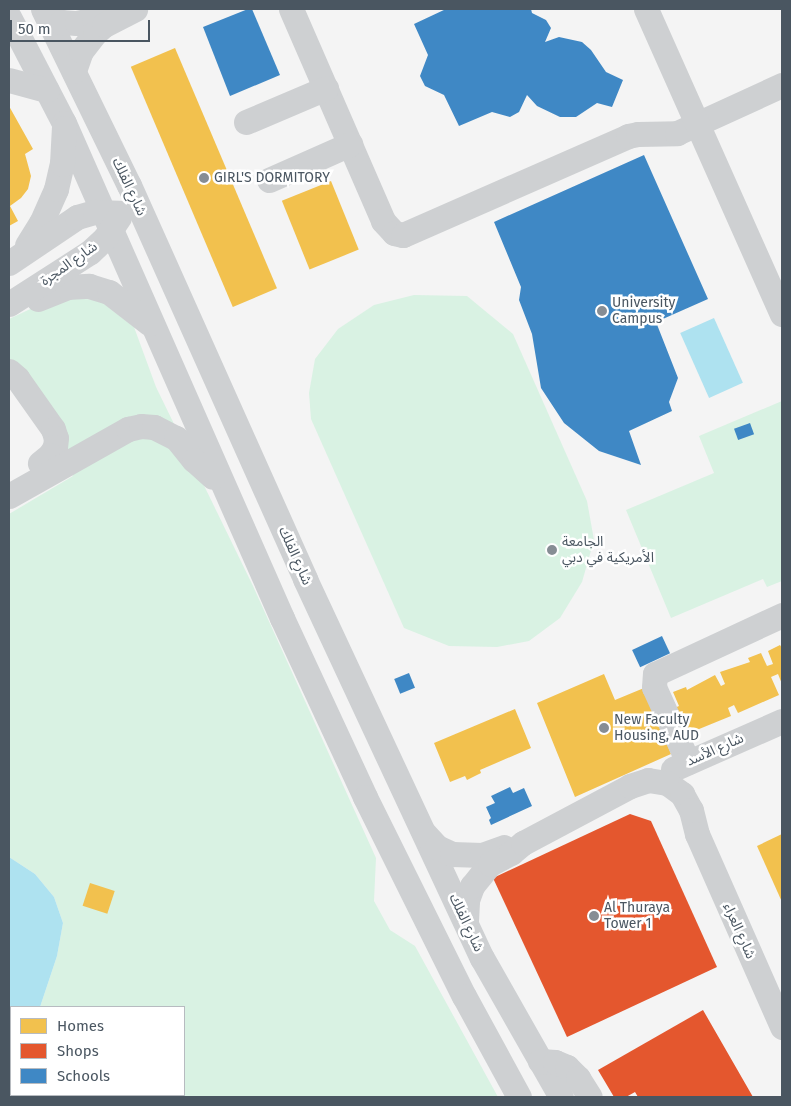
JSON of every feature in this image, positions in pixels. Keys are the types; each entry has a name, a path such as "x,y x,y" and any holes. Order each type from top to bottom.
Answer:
{"street":[{"path":"45,12 61,22 77,23 115,9"},
{"path":"74,71 81,51 95,33 104,25 135,9"},
{"path":"293,9 383,221 394,233 402,235 628,136 649,133 668,135 782,85"},
{"path":"646,9 782,314"},
{"name":"شارع الفلك","path":"45,12 129,185 305,579 482,958 561,1097"},
{"path":"11,29 47,90 112,218 152,326 365,797 464,996 519,1097"},
{"path":"9,80 47,90"},
{"path":"246,122 326,88"},
{"path":"16,258 41,223 56,189 62,164 64,123"},
{"path":"269,180 350,144"},
{"name":"شارع المجرة","path":"9,304 90,252 112,218 129,185"},
{"path":"16,258 68,221 86,214 112,218 148,228"},
{"path":"9,304 28,302 67,287 89,286 109,292 119,298 152,326"},
{"path":"12,368 53,429 56,438 55,448 50,456 40,463"},
{"path":"9,496 128,429 141,426 154,427 176,438 205,473 221,482"},
{"path":"688,762 654,687 655,674 782,615"},
{"name":"شارع الأسد","path":"648,780 782,721"},
{"path":"466,921 467,900 476,881 490,864 512,853 524,843 630,786 648,780"},
{"name":"شارع العراء","path":"648,780 667,783 682,794 691,810 697,834 782,1027"},
{"name":"شارع العراء","path":"602,802 637,793 654,794 669,800 681,811 697,834"},
{"path":"424,834 437,847 452,854 472,856 524,843"},
{"path":"540,1061 555,1062 567,1067 578,1078 590,1097"}],"green space":[{"path":"414,295 467,296 513,334 587,501 594,540 582,582 560,618 529,641 497,647 449,646 404,628 311,419 309,393 315,359 338,329 374,305"},
{"path":"56,297 99,300 134,327 156,387 253,586 376,858 374,901 390,930 415,946 498,1097 175,1097 185,1096 185,1006 40,1006 57,956 63,923 54,897 35,874 9,857 9,514 73,476 9,367 9,319"},
{"path":"782,401 782,581 767,587 763,579 671,618 626,510 714,473 699,436"}],"water":[{"path":"714,318 743,383 709,398 680,333"},
{"path":"9,857 35,874 54,897 63,923 57,956 40,1006 10,1006 10,1096 175,1097 9,1097"}],"building: Homes":[{"name":"GIRL'S DORMITORY","path":"175,48 277,288 233,307 131,67"},
{"path":"9,106 33,149 25,154 31,176 28,189 21,198 10,206 18,221 9,226"},
{"path":"331,181 359,250 310,269 282,201"},
{"path":"780,645 782,648 782,684 778,674 771,677 779,695 738,713 734,705 728,708 731,716 682,736 670,710 679,706 673,692 686,687 687,690 715,675 721,686 725,684 720,672 750,662 748,658 761,653 767,666 773,664 768,651"},
{"name":"New Faculty Housing, AUD","path":"604,674 615,700 644,688 671,754 575,797 537,703"},
{"path":"515,709 531,748 480,770 481,773 467,780 465,776 450,782 434,743"},
{"path":"782,834 782,902 757,846"},
{"path":"90,883 115,891 107,914 83,906"}],"building: Shops":[{"path":"630,814 651,821 717,967 567,1037 493,878"},
{"path":"703,1010 753,1097 638,1097 635,1092 626,1097 614,1097 598,1070"}],"building: Schools":[{"path":"252,9 280,75 230,96 203,27"},
{"path":"446,9 531,9 532,13 546,20 551,28 545,42 559,37 582,42 591,50 606,72 623,80 612,107 597,103 576,117 560,117 537,106 527,95 519,112 510,117 492,112 459,126 444,95 425,86 420,76 428,55 414,24"},
{"name":"University Campus","path":"644,155 708,299 656,322 678,378 669,402 672,411 629,431 641,465 599,451 564,423 541,388 532,334 519,300 521,287 494,222"},
{"path":"750,423 754,434 738,440 734,429"},
{"path":"662,636 670,653 640,667 632,650"},
{"path":"409,673 415,688 400,694 394,679"},
{"path":"510,787 513,793 524,788 532,806 491,825 489,820 491,818 486,807 495,803 491,796"}],"place":[{"name":"GIRL'S DORMITORY","path":"204,178"},
{"name":"University Campus","path":"602,311"},
{"name":"الجامعة الأمريكية في دبي","path":"552,550"},
{"name":"New Faculty Housing, AUD","path":"604,728"},
{"name":"Al Thuraya Tower 1","path":"594,916"}]}
